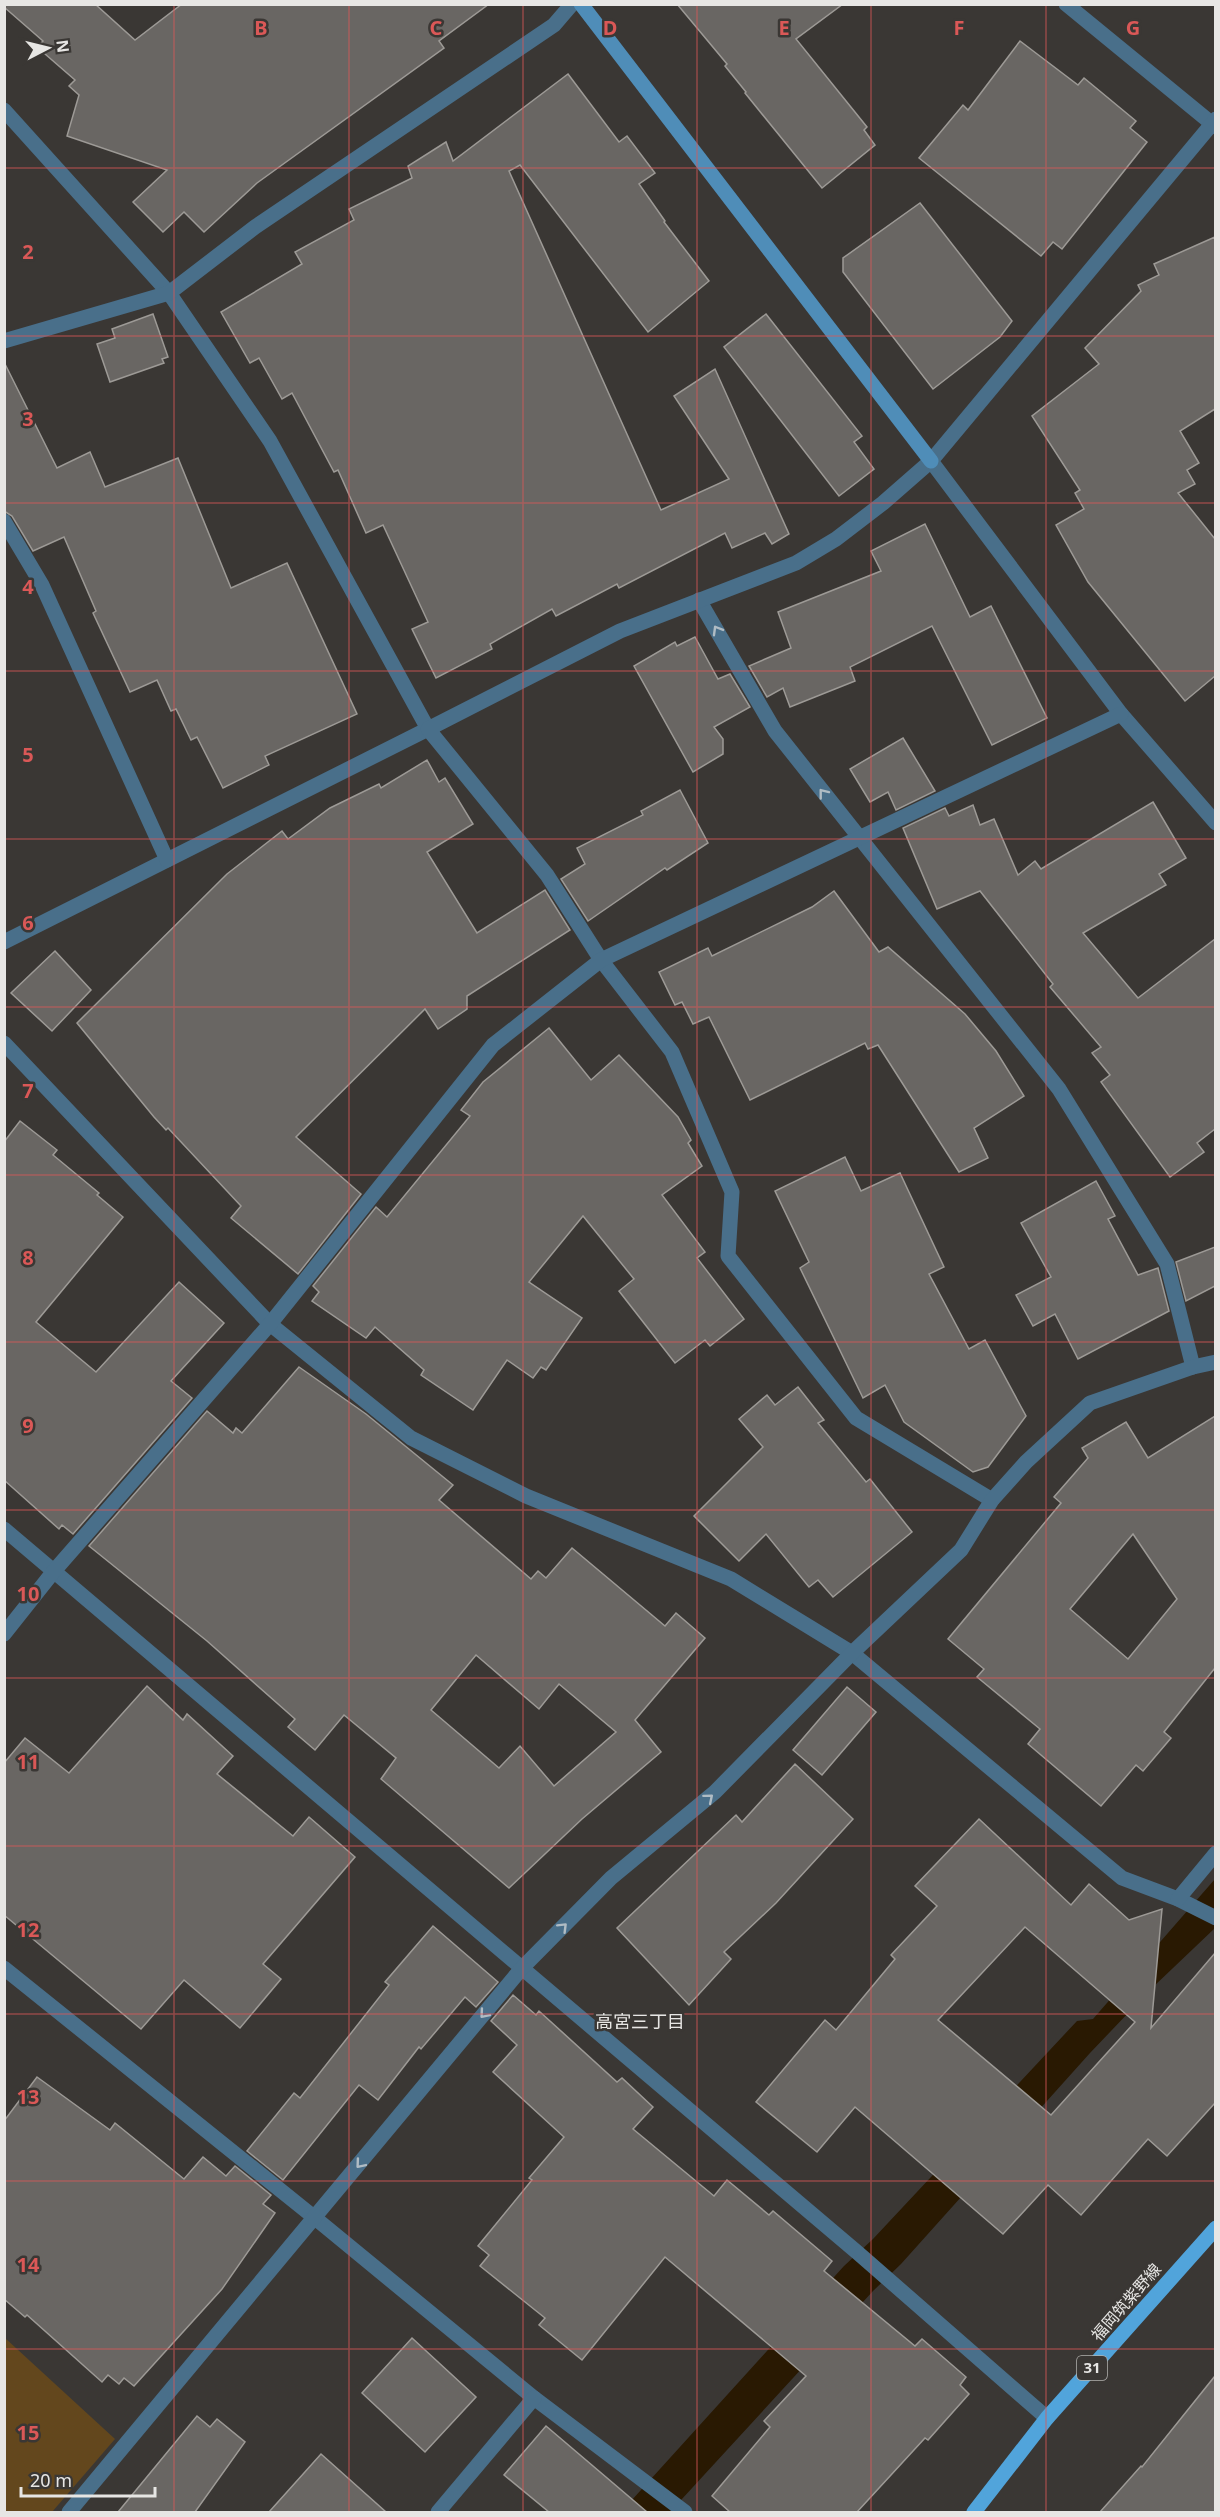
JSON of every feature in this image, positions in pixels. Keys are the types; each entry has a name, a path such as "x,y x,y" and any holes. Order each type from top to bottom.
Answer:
{"main road":[{"name":"福岡筑紫野線","path":"974,2512 1047,2418 1215,2228"}],"street":[{"path":"4,341 169,293 255,227 554,25 572,4"},
{"path":"581,4 931,461 1121,714 1215,823"},
{"path":"4,942 621,631 796,563 836,539 883,503 931,461 1214,123 1066,4"},
{"path":"4,110 169,293 270,441 428,729 547,875 601,960 672,1052 732,1192 729,1256 856,1419 992,1500"},
{"path":"4,521 42,585 167,860"},
{"path":"699,600 775,730 1059,1089 1167,1264 1193,1366"},
{"path":"4,1634 54,1571 270,1324 493,1045 601,960 1121,714"},
{"path":"4,1043 270,1324 411,1438 526,1496 731,1579 852,1653 1122,1878 1215,1918"},
{"path":"69,2512 522,1968 611,1878 715,1792 852,1653 961,1550 992,1500 1026,1462 1090,1403 1193,1366 1215,1362"},
{"path":"4,1529 858,2253 1047,2418"},
{"path":"1184,1903 1215,1853"},
{"path":"4,1968 315,2218 534,2398 681,2509"},
{"path":"438,2512 534,2398"}],"shaded area":[{"path":"1215,1879 1215,1928 1152,1988 1090,2053 901,2264 873,2291 670,2512 621,2512 844,2266 873,2239 1077,2021 1093,2019"},
{"path":"5,2338 115,2439 52,2512 5,2512"}],"building":[{"path":"4,4 95,4 135,40 182,4 489,4 439,41 444,48 257,183 204,232 184,212 163,232 133,202 167,170 67,136 79,95 69,86 75,80 37,47 43,41 4,7"},
{"path":"677,4 843,4 796,39 867,127 864,130 875,145 822,188 745,93 725,66 727,64"},
{"path":"1020,41 1078,85 1084,78 1136,121 1130,128 1147,142 1062,249 1053,242 1041,256 919,158 963,105 968,110"},
{"path":"568,74 619,142 627,136 655,173 639,184 664,222 709,281 648,332 520,165 509,171 661,510 729,479 674,396 715,369 789,534 772,544 765,533 732,548 725,533 619,588 617,584 556,616 552,609 490,644 492,649 436,678 412,629 428,622 383,525 366,533 338,470 334,472 292,393 282,399 259,358 250,363 221,312 302,264 295,252 354,220 349,209 412,178 408,166 446,142 453,161"},
{"path":"920,203 1012,321 1000,337 933,389 843,272 843,258"},
{"path":"1215,237 1215,409 1180,431 1199,463 1187,470 1195,484 1178,493 1215,539 1215,676 1185,701 1088,582 1056,525 1084,509 1075,493 1080,490 1032,416 1099,364 1085,348 1141,291 1138,285 1159,275 1154,264"},
{"path":"153,314 168,357 162,359 164,363 110,382 97,344 115,338 112,329"},
{"path":"766,314 862,436 854,442 874,469 839,496 724,347"},
{"path":"4,362 57,468 90,452 105,487 178,458 231,588 287,563 357,714 265,756 269,765 223,788 197,737 191,740 176,709 171,711 157,680 130,692 93,613 96,611 64,537 33,551 12,516 4,511"},
{"path":"925,524 970,617 991,606 1047,718 992,745 932,626 850,667 855,681 790,707 783,688 767,697 749,666 791,648 778,612 881,571 871,551"},
{"path":"695,637 718,679 730,674 750,707 714,727 723,739 723,754 693,772 634,666 675,642 677,646"},
{"path":"903,738 935,791 896,810 888,792 870,802 850,769"},
{"path":"427,760 439,782 445,778 473,824 427,852 477,933 545,890 570,930 467,996 467,1009 438,1029 425,1009 296,1137 361,1194 298,1274 231,1218 241,1206 168,1128 166,1130 154,1117 77,1023 227,874 282,831 288,839 330,808 379,784 381,788"},
{"path":"680,790 708,843 667,870 665,868 588,921 561,879 585,864 577,848 643,815 641,811"},
{"path":"1153,802 1186,858 1159,874 1166,885 1083,933 1138,998 1215,939 1215,1129 1197,1143 1204,1152 1170,1177 1101,1082 1110,1075 1092,1053 1101,1047 1050,987 1053,984 980,891 937,909 903,828 945,808 949,816 973,805 980,825 994,819 1018,875 1035,861 1041,869"},
{"path":"834,891 879,952 888,947 965,1014 996,1051 1024,1096 974,1128 988,1158 959,1172 878,1045 868,1049 865,1043 750,1100 709,1017 693,1024 682,1002 675,1005 659,972 708,948 712,956 812,907"},
{"path":"55,951 91,990 52,1031 11,993"},
{"path":"549,1028 591,1080 619,1055 678,1117 691,1140 688,1143 702,1166 662,1195 705,1252 697,1258 744,1319 710,1346 705,1340 675,1363 619,1291 634,1279 583,1216 529,1282 582,1318 546,1370 541,1367 533,1378 507,1360 473,1410 421,1375 424,1370 375,1327 366,1338 312,1301 319,1292 313,1286 376,1207 387,1217 470,1116 461,1110 483,1082"},
{"path":"20,1121 57,1150 53,1155 99,1193 97,1195 123,1217 36,1322 96,1372 179,1282 224,1323 171,1381 192,1398 73,1534 62,1525 59,1529 4,1480 4,1142"},
{"path":"845,1157 861,1191 900,1173 944,1267 929,1274 969,1349 985,1340 1026,1416 988,1467 973,1472 904,1422 885,1385 863,1398 800,1268 809,1262 775,1191"},
{"path":"1096,1181 1115,1216 1108,1219 1138,1275 1158,1268 1169,1311 1078,1359 1055,1314 1033,1326 1016,1295 1051,1277 1021,1223"},
{"path":"1215,1247 1215,1286 1186,1301 1176,1262"},
{"path":"299,1367 366,1414 453,1485 439,1500 531,1579 538,1571 546,1578 572,1548 665,1626 676,1613 705,1638 635,1720 661,1752 582,1819 509,1888 381,1779 396,1758 344,1715 315,1750 288,1727 295,1719 207,1641 89,1546 207,1411 233,1433 236,1428 242,1433","holes":["476,1655 539,1709 559,1684 616,1732 554,1786 520,1746 499,1768 431,1710"]},
{"path":"798,1387 824,1420 818,1423 866,1482 870,1479 912,1532 833,1597 818,1580 809,1587 766,1534 739,1561 694,1516 763,1447 739,1419 767,1395 775,1405"},
{"path":"1215,1416 1215,1668 1164,1732 1171,1738 1143,1771 1136,1765 1101,1806 1028,1744 1040,1729 977,1677 984,1669 948,1639 1061,1503 1054,1497 1088,1458 1082,1448 1126,1422 1148,1458","holes":["1133,1534 1177,1599 1128,1659 1070,1609"]},
{"path":"147,1686 183,1720 187,1714 233,1756 217,1774 293,1836 309,1817 355,1857 263,1964 281,1979 240,2028 184,1980 141,2029 4,1915 4,1763 25,1738 69,1773"},
{"path":"847,1687 876,1712 822,1775 793,1750"},
{"path":"795,1764 853,1819 776,1903 724,1952 731,1959 689,2005 617,1928 736,1815 742,1822"},
{"path":"979,1819 1071,1905 1089,1884 1129,1920 1162,1909 1151,2028 1215,1953 1215,2103 1167,2156 1148,2139 1081,2215 1048,2185 1003,2234 855,2107 817,2152 756,2102 825,2020 836,2030 895,1959 891,1955 937,1906 915,1886","holes":["1025,1927 1135,2022 1051,2115 938,2020"]},
{"path":"433,1926 498,1982 476,2007 465,1997 421,2049 419,2047 378,2100 359,2085 283,2180 247,2151 294,2093 300,2098 389,1985 385,1982"},
{"path":"513,1995 536,2015 539,2011 617,2082 622,2078 653,2107 633,2129 714,2196 727,2180 769,2215 773,2211 832,2261 824,2271 915,2346 922,2339 966,2377 960,2385 969,2394 928,2440 925,2438 857,2512 730,2512 712,2496 770,2427 764,2421 806,2376 665,2257 582,2360 539,2325 545,2318 480,2266 489,2255 478,2246 532,2180 529,2178 564,2137 493,2072 517,2045 491,2021"},
{"path":"37,2077 110,2130 115,2123 184,2179 203,2157 226,2176 235,2166 271,2195 263,2204 275,2213 222,2289 134,2386 124,2378 119,2384 108,2375 102,2382 27,2315 25,2317 4,2299 4,2121"},
{"path":"412,2338 476,2397 425,2452 362,2393"},
{"path":"1215,2376 1215,2512 1100,2512 1142,2467"},
{"path":"197,2416 210,2427 217,2419 245,2442 195,2512 118,2512"},
{"path":"546,2426 647,2512 549,2512 504,2475"},
{"path":"321,2454 386,2512 269,2512"}],"district":[{"name":"高宮三丁目","path":"640,2022"}]}
